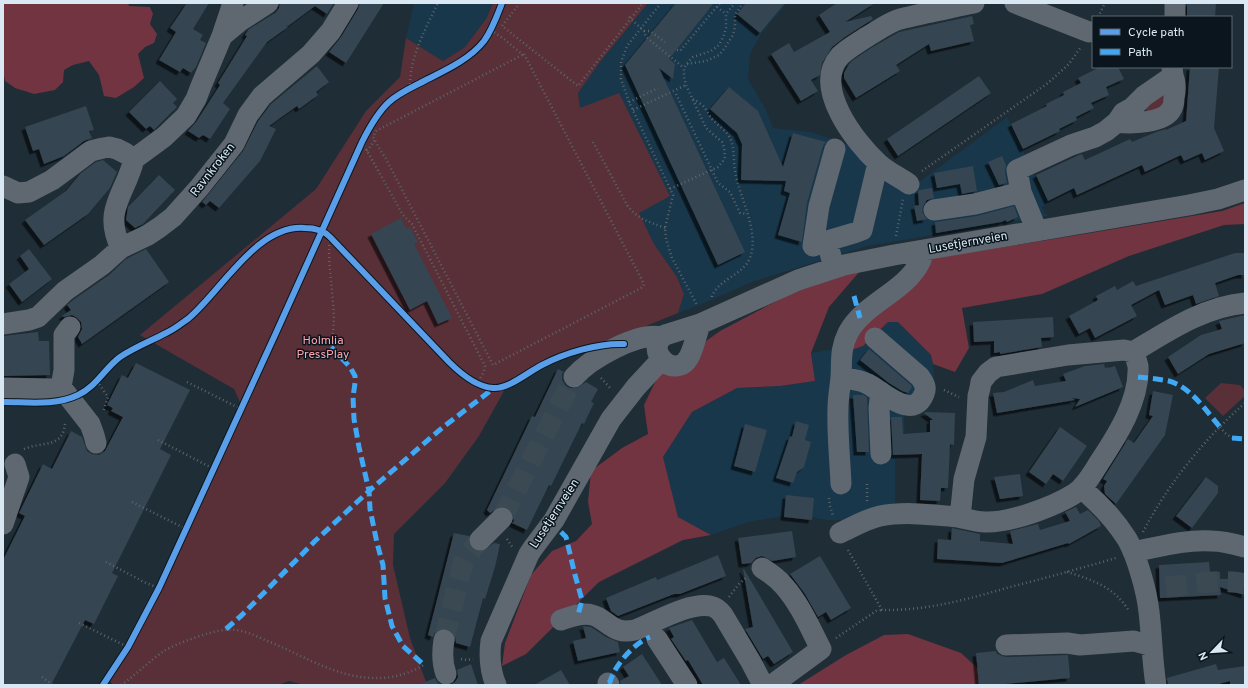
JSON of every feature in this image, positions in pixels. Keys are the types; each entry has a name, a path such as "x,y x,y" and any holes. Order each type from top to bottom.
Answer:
{"street":[{"path":"122,248 115,231 114,215 118,200 132,168 134,159 164,137 186,116 196,99 222,36 233,3"},
{"path":"222,36 240,21 268,3"},
{"name":"Ravnkroken","path":"3,324 38,318 65,291 102,265 122,248 140,240 160,228 173,217 199,188 234,144 248,115 262,96 311,54 314,39 331,31 348,3"},
{"path":"909,184 878,163 858,140 838,111 832,90 832,77 835,64 839,56 846,50 877,31 899,20 974,3"},
{"path":"1015,3 1092,23"},
{"path":"1175,3 1175,16"},
{"path":"1037,231 1021,192 1017,170 1071,145 1095,137 1106,131 1117,122 1123,113 1132,108 1173,71 1176,88 1171,110 1165,115 1149,122 1117,122"},
{"path":"3,186 18,193 29,192 52,180 92,151 103,148 109,147 118,149 134,159"},
{"path":"834,149 819,206 813,246 854,234 862,230 878,163"},
{"name":"Lusetjernveien","path":"661,338 699,316 718,315 785,285 834,268 880,258 1189,205 1218,199 1245,190"},
{"path":"934,210 975,204 1021,192"},
{"path":"827,241 834,268"},
{"path":"834,489 841,378 841,354 843,346 849,332 858,320 910,276 921,261 922,251"},
{"path":"958,517 966,474 976,437 978,396 981,382 990,371 996,367 1082,353 1124,350 1133,352 1191,318 1219,308 1245,303"},
{"path":"581,371 624,344 648,336 661,338 658,341 657,349 661,360 677,366 682,365 687,361 690,355 699,316"},
{"path":"65,395 64,334 70,327"},
{"path":"841,378 862,381 902,406 911,406 918,403 926,390 925,383 875,338"},
{"path":"840,533 867,520 891,514 923,514 958,517 984,522 998,521 1033,513 1068,498 1082,489 1113,442 1128,413 1136,390 1138,377 1138,364 1133,352"},
{"name":"Lusetjernveien","path":"496,685 489,656 491,641 532,548 554,520 611,419 621,405 661,360"},
{"path":"3,388 52,389 65,395 90,424 96,443"},
{"path":"881,392 879,408 881,454"},
{"path":"3,524 19,477 15,464"},
{"path":"1082,489 1115,523 1127,540 1133,552 1145,587 1149,610 1156,685"},
{"path":"480,540 502,518"},
{"path":"1133,552 1185,542 1205,540 1221,541 1245,547"},
{"path":"762,568 783,585 789,592 821,649 772,685"},
{"path":"561,620 578,615 593,615 614,628 626,631 635,630 688,608 711,606 718,610 729,623 763,685"},
{"path":"657,639 687,685"},
{"path":"1006,645 1067,643 1080,645 1134,641 1152,646"},
{"path":"443,647 443,667 446,674"}],"path":[{"path":"404,91 413,87 411,72 414,55 438,3"},
{"path":"520,3 502,26 578,86 643,3"},
{"path":"661,3 627,46 621,62 621,78 629,102 673,195 665,228 669,250 699,316"},
{"path":"726,14 735,3"},
{"path":"687,64 706,61 719,55 733,35 735,15 742,3"},
{"path":"1098,16 1105,3"},
{"path":"670,189 721,165 725,157 722,142 706,128 686,85 684,77 684,68 687,64 693,58 711,52 719,45 724,35 726,28 726,14 718,4 680,51 677,50"},
{"path":"630,18 644,31 646,36 684,68"},
{"path":"896,240 902,201 909,184 920,173 1056,77 1074,57 1092,27"},
{"path":"490,30 504,39 523,55 524,54 644,282 642,287 493,365 385,157 373,137 376,131 523,55"},
{"path":"644,31 650,31 666,42"},
{"path":"633,110 686,85"},
{"path":"629,102 658,88"},
{"path":"676,94 718,183 730,192 740,213 748,214"},
{"path":"692,98 704,107 710,117 729,136 734,150 735,170 738,185 748,214 752,238 751,256 744,267 720,285 713,293 713,302 718,315"},
{"path":"366,151 375,140"},
{"path":"362,142 403,215 412,224 485,366 476,382 486,386"},
{"path":"593,142 632,212 638,217 665,228"},
{"path":"330,237 329,271 334,306 331,347"},
{"path":"581,371 606,383 621,405"},
{"path":"93,384 101,376"},
{"path":"187,382 240,409"},
{"path":"925,383 938,387 969,402 978,404"},
{"path":"15,464 18,454 24,450 56,441 62,436 64,426 65,395"},
{"path":"238,416 244,402"},
{"path":"821,649 876,611 911,608 976,597 1133,552 1163,497 1184,469 1220,427 1245,402"},
{"path":"1220,427 1232,438"},
{"path":"158,440 214,469"},
{"path":"211,475 217,462"},
{"path":"834,489 830,506 840,533 858,568 877,598 882,610"},
{"path":"132,502 186,529"},
{"path":"183,535 190,522"},
{"path":"106,562 146,583 157,591 162,582"},
{"path":"718,610 739,584 753,572 762,568"},
{"path":"1066,572 1090,580 1117,596 1132,615"},
{"path":"79,623 129,645 124,653"},
{"path":"121,685 169,648 226,629 252,634 337,672 370,678 407,673 419,668 443,647 450,649 460,659 464,660 489,656"},
{"path":"42,677 52,685"}],"shaded area":[{"path":"3,3 128,3 129,6 150,7 153,14 150,24 157,34 154,43 145,47 138,54 144,78 134,87 116,98 104,96 99,75 89,61 73,65 64,70 63,82 55,90 34,94 15,88 5,81 3,70"},
{"path":"414,3 493,3 486,19 465,47 443,61 406,38"},
{"path":"648,3 787,3 761,34 750,54 748,79 765,108 773,128 811,132 849,145 915,185 1007,117 1048,204 1042,207 1045,214 1048,216 867,246 752,282 678,313 684,294 677,277 654,244 639,213 580,108 578,92 600,62"},
{"path":"1245,203 1245,224 1224,225 1129,256 1042,294 962,308 969,348 955,372 933,364 931,355 898,322 888,322 863,346 854,349 851,346 873,314 922,260 1222,211"},
{"path":"861,270 829,307 811,353 815,381 780,386 737,388 692,412 663,457 678,517 711,535 683,540 599,582 526,654 502,666 505,643 531,575 552,551 576,541 592,524 588,502 591,471 622,448 648,434 644,405 660,372 700,356 706,341 720,331 786,296 821,280"},
{"path":"888,322 898,322 931,355 935,388 904,415 905,453 895,455 895,506 852,520 826,520 796,514 748,522 711,535 678,517 663,457 692,412 737,388 780,386 815,381 811,353 851,346 863,346"},
{"path":"908,634 961,653 996,685 798,685 846,655 884,635"}],"green space":[{"name":"Holmlia PressPlay","path":"493,3 648,3 600,62 578,93 580,108 619,93 670,196 639,213 654,244 677,277 684,294 678,313 509,382 479,436 445,483 394,534 393,565 410,638 427,685 304,685 289,681 278,685 113,685 110,681 131,649 150,612 244,411 234,389 140,335 316,189 366,111 400,77 406,38 443,61 465,47 486,19"},
{"path":"1168,86 1171,98 1151,117 1143,105"},
{"path":"1221,383 1240,385 1245,391 1245,396 1223,416 1205,398"}],"building":[{"path":"187,3 209,3 193,29 203,35 200,40 206,43 196,67 191,73 183,68 180,72 159,60 176,32 170,28"},
{"path":"280,3 334,3 327,14 315,6 288,26 286,25 288,27 267,42 223,103 230,109 210,139 203,135 199,138 188,131 196,122 220,85 218,83 247,36 245,35 249,29 275,13 279,8"},
{"path":"360,3 384,3 346,63 329,52 341,37"},
{"path":"676,3 714,3 669,59 675,64 673,79 659,68 745,252 718,265 625,65"},
{"path":"746,3 785,3 760,33 737,14"},
{"path":"837,3 875,3 845,22 871,16 873,19 832,47 822,63 820,75 811,80 818,91 801,101 771,54 789,43 794,52 830,32 819,15"},
{"path":"1187,3 1216,3 1215,16 1187,16"},
{"path":"972,16 974,24 970,25 974,41 931,51 929,44 896,65 900,71 856,98 844,78 844,73 853,60 899,32"},
{"path":"317,66 329,82 316,92 318,95 299,109 297,106 269,126 276,129 260,161 219,208 210,201 206,205 202,202 243,151 258,121 271,104"},
{"path":"1098,68 1118,68 1124,79 1106,87 1109,95 1091,103 1094,108 1076,117 1077,120 1059,129 1060,131 1023,149 1011,124 1047,106 1046,104 1064,95 1063,92 1081,83 1078,78"},
{"path":"1190,68 1219,68 1214,128 1224,151 1205,160 1202,153 1184,161 1181,155 1145,172 1142,165 1077,195 1074,188 1048,201 1036,175 1079,155 1082,154 1085,160 1130,139 1132,142 1186,121"},
{"path":"979,76 991,93 898,156 887,139"},
{"path":"160,81 177,99 173,103 177,107 154,130 150,126 146,129 129,112"},
{"path":"729,87 758,111 783,167 793,133 826,142 823,146 807,203 802,242 778,235 790,193 784,191 786,181 741,180 742,144 737,133 710,109"},
{"path":"86,106 94,130 89,131 92,138 84,141 64,156 44,164 39,149 33,151 25,127"},
{"path":"1002,156 1006,165 1005,172 1007,183 999,185 988,162"},
{"path":"103,160 117,172 110,188 88,214 44,245 25,220 66,191 81,173 96,162"},
{"path":"973,166 977,191 962,194 960,184 937,188 934,173"},
{"path":"159,175 175,190 143,224 135,228 126,220 128,207"},
{"path":"932,188 934,198 927,200 923,206 922,212 927,219 917,221 914,206 919,205 918,192 919,190"},
{"path":"1014,206 1018,217 1007,222 1006,220 936,233 935,222 977,216"},
{"path":"401,218 406,229 410,227 418,242 414,244 452,318 438,324 427,301 410,310 371,234"},
{"path":"29,249 52,279 22,302 9,284 29,269 20,256"},
{"path":"146,249 169,282 82,344 78,337 82,329 81,322 72,315 62,316 71,310 67,305 109,275 126,259"},
{"path":"1235,253 1245,253 1245,275 1238,275 1215,283 1219,296 1196,304 1193,295 1165,305 1159,290 1131,305 1137,316 1095,338 1090,328 1079,334 1069,316 1098,300 1096,296 1115,286 1117,290 1133,281 1136,286"},
{"path":"1245,315 1245,343 1209,354 1178,374 1168,357 1201,335 1222,329 1219,321"},
{"path":"1053,317 1054,337 1041,338 1042,347 1000,354 1000,352 994,353 994,341 974,342 973,322"},
{"path":"38,332 39,341 49,341 50,375 3,376 3,336"},
{"path":"869,349 911,385 912,387 908,393 889,383 860,360"},
{"path":"136,363 190,390 160,449 171,455 112,573 118,576 94,624 85,620 51,685 3,685 3,560 25,516 19,513 43,464 52,469 71,431 82,437 87,451 92,454 99,455 105,451 123,417 111,411 113,408 107,405 122,375 128,378"},
{"path":"1104,364 1105,368 1115,366 1123,387 1075,407 1080,399 1072,398 1075,400 997,413 993,393 1004,392 1033,380 1035,386 1066,381 1063,374 1085,366"},
{"path":"558,369 564,372 562,374 562,380 566,386 570,388 577,388 586,382 598,389 591,402 594,403 584,424 582,423 551,486 549,485 527,530 512,523 514,521 510,509 499,507 490,513 487,510 532,416 535,417"},
{"path":"1153,391 1173,395 1165,435 1116,504 1105,494 1104,486 1107,481 1103,479 1128,439 1134,443 1153,416 1149,415"},
{"path":"853,395 863,395 867,397 869,452 857,452"},
{"path":"924,413 955,413 954,445 950,444 948,488 941,488 940,501 920,500 922,454 893,455 891,417 902,417 903,434 930,432 930,420 933,420"},
{"path":"796,421 809,425 805,440 811,442 804,467 797,472 793,483 776,478 790,436 792,437"},
{"path":"745,424 767,430 755,472 734,466"},
{"path":"1060,427 1087,446 1063,481 1053,474 1046,484 1029,472"},
{"path":"1020,474 1023,496 1000,499 994,477"},
{"path":"1206,477 1218,486 1218,493 1192,528 1176,516"},
{"path":"786,495 814,498 812,520 784,517"},
{"path":"1076,507 1080,514 1088,510 1099,521 1101,526 1069,544 1068,543 1002,563 937,559 938,539 951,540 952,528 980,534 980,541 1013,544 1010,531 1038,524 1040,530 1070,521 1065,512"},
{"path":"792,531 796,557 772,561 762,556 756,558 751,563 742,564 738,538"},
{"path":"454,533 469,536 469,543 472,549 477,552 483,551 494,543 500,544 495,567 485,599 483,598 470,647 456,643 455,635 452,631 446,628 439,629 435,632 433,637 428,635"},
{"path":"718,555 726,576 618,616 611,611 606,598 656,577 657,580"},
{"path":"820,556 851,608 831,620 826,612 818,617 805,594 790,574"},
{"path":"1209,562 1210,572 1220,572 1220,579 1245,579 1245,595 1220,587 1221,595 1160,598 1159,565"},
{"path":"743,569 793,652 774,664 768,656 763,659 745,629 753,627"},
{"path":"692,620 717,662 724,658 741,685 703,685 688,660 686,661 671,639 674,637 669,628"},
{"path":"583,626 591,627 606,637 618,642 620,652 578,661 573,641 586,638"},
{"path":"996,651 997,654 1006,657 1068,655 1070,678 979,685 976,653"},
{"path":"642,654 662,685 621,685 620,681 629,676 623,667"},
{"path":"471,664 478,685 450,685 455,682 458,677 457,670"},
{"path":"1216,664 1218,670 1245,666 1245,685 1230,685 1230,681 1215,685 1168,685 1167,678"},
{"path":"561,670 570,685 534,685"},
{"path":"435,678 438,683 442,685 420,685 420,684"}],"tunnel":[{"path":"502,518 574,377"},
{"path":"444,640 463,564 467,556 480,540"},
{"path":"1166,587 1217,582 1236,582 1245,584"}],"marked path":[{"path":"854,296 860,318"},
{"path":"331,347 350,367 355,376 353,397 354,419 369,491 370,509 383,565 385,598 392,626 403,646 424,665"},
{"path":"1138,377 1169,381 1184,388 1198,400 1220,427"},
{"path":"226,629 242,615 315,541 369,491 442,428 494,388"},
{"path":"1232,438 1245,439"},
{"path":"561,532 566,537 582,600 578,615"},
{"path":"608,683 610,682 620,662 638,644 650,637"}],"cycle path":[{"path":"103,685 128,647 159,588 370,126 393,98 457,64 472,53 484,41 494,23 502,3"},
{"path":"3,402 31,403 60,401 84,392 120,357 172,330 189,318 241,261 256,247 271,236 288,230 305,228 319,230 327,235 449,362 463,374 481,385 499,388 518,380 542,365 571,353 603,345 624,344"}]}
